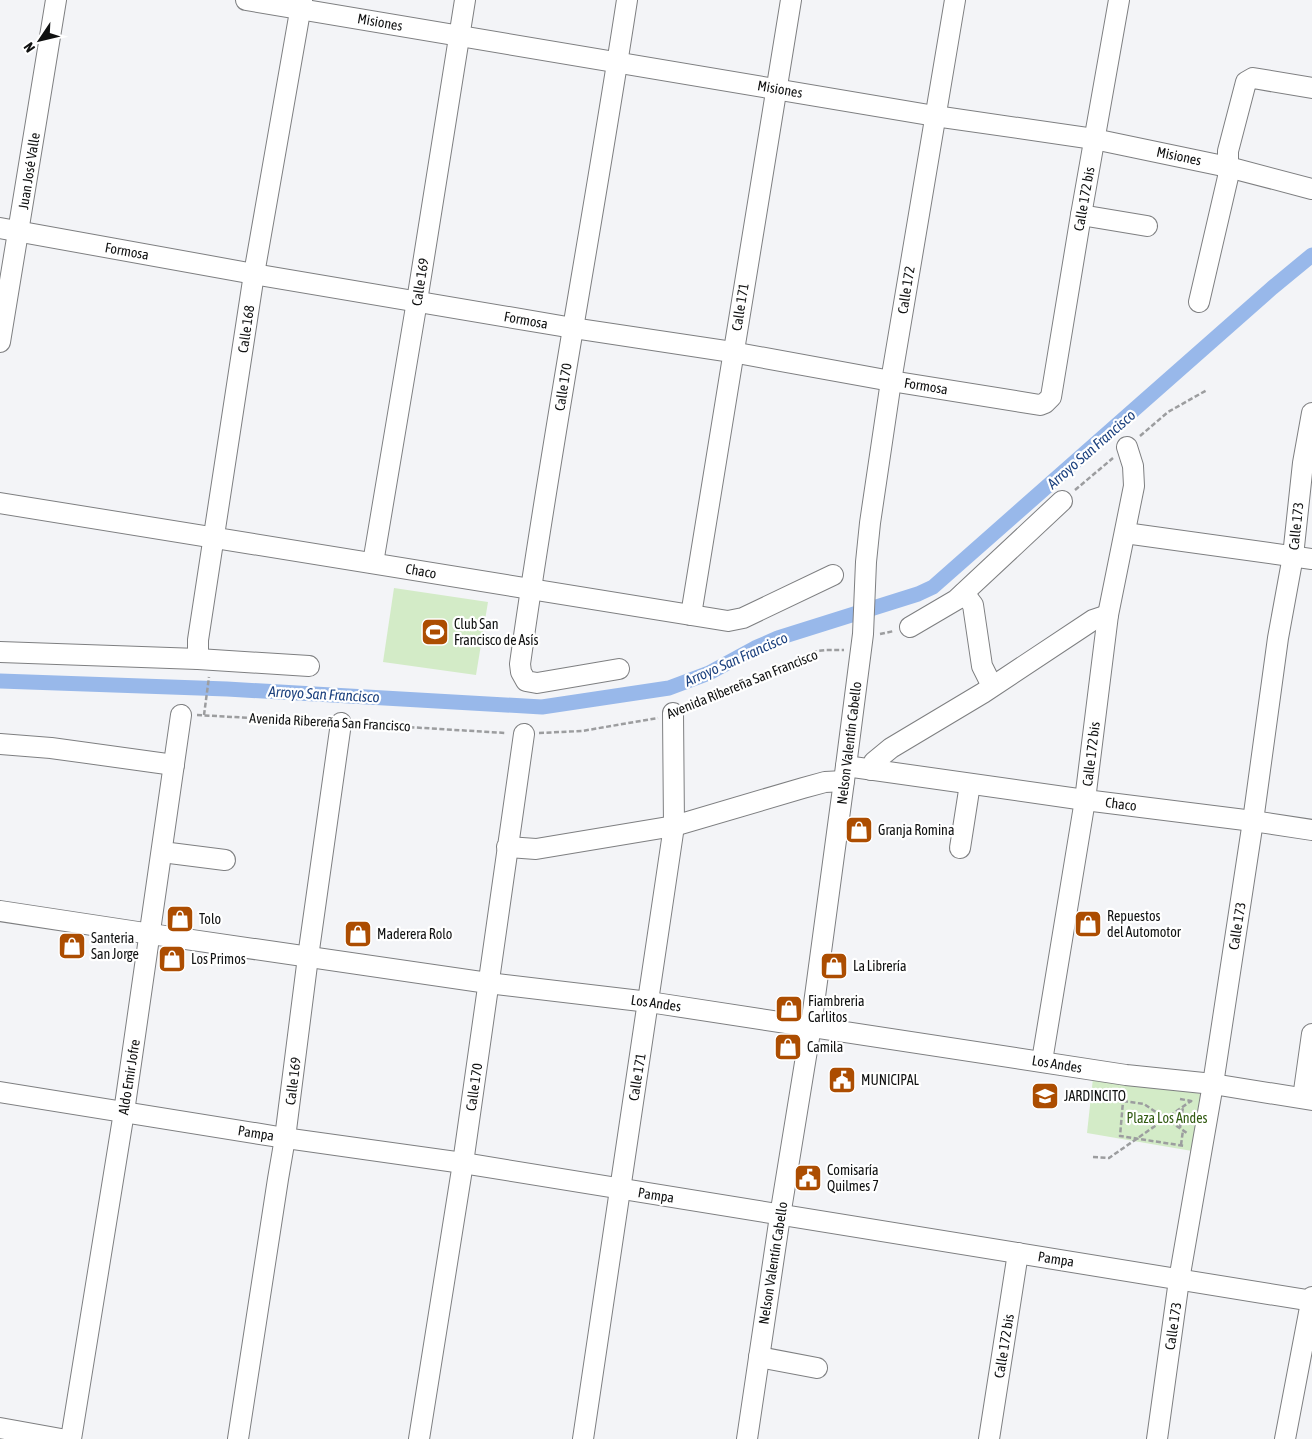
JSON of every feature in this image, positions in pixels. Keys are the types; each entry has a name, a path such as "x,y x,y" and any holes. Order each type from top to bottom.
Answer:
{"street":[{"name":"Juan José Valle","path":"0,342 10,230 56,0"},
{"name":"Misiones","path":"246,0 302,4 458,36 618,61 935,116 1094,139 1228,167 1312,189"},
{"name":"Calle 169","path":"373,563 465,0"},
{"name":"Calle 170","path":"619,669 537,683 526,681 521,672 520,664 572,328 627,0"},
{"name":"Calle 171","path":"691,615 732,352 791,0"},
{"name":"Calle 172","path":"865,581 870,523 891,381 955,0"},
{"name":"Calle 172 bis","path":"1051,398 1119,0"},
{"name":"Calle 168","path":"204,664 198,640 254,274 302,4"},
{"path":"1199,302 1228,177 1228,151 1246,82 1252,78 1312,88"},
{"path":"1081,215 1147,226"},
{"name":"Formosa","path":"10,230 254,274 572,328 732,352 891,381 1040,404 1045,403 1051,398"},
{"name":"Calle 173","path":"1157,1439 1202,1097 1253,820 1278,638 1302,558 1302,463 1312,413"},
{"name":"Calle 172 bis","path":"1042,1061 1084,800 1108,615 1134,486 1133,466 1127,447"},
{"path":"910,627 956,600 1062,501"},
{"name":"Chaco","path":"0,503 719,620 736,620 834,574"},
{"path":"1125,533 1302,558"},
{"name":"Nelson Valentín Cabello","path":"747,1439 780,1216 811,1026 845,774 866,641 865,581"},
{"path":"964,593 973,605 982,666 992,686"},
{"path":"871,770 874,762 891,748 992,686 1093,620 1108,615"},
{"path":"0,652 204,664 310,666"},
{"name":"Calle 171","path":"583,1439 674,826 674,713"},
{"name":"Aldo Emir Jofre","path":"71,1439 124,1112 181,715"},
{"name":"Calle 169","path":"238,1439 285,1138 341,723"},
{"name":"Calle 170","path":"419,1439 463,1163 524,734"},
{"path":"0,744 51,748 174,765"},
{"name":"Chaco","path":"508,847 536,849 674,826 825,782 845,774 871,770 1084,800 1253,820 1312,830"},
{"path":"960,848 970,784"},
{"path":"162,852 225,860"},
{"name":"Los Andes","path":"0,910 488,983 649,1002 1126,1074 1202,1097 1307,1099"},
{"path":"1307,1099 1312,1034"},
{"name":"Pampa","path":"0,1092 285,1138 463,1163 1312,1301"},
{"name":"Calle 172 bis","path":"989,1439 1018,1253"},
{"path":"1285,1439 1312,1297"},
{"path":"759,1358 817,1368"},
{"path":"0,1428 61,1439"}],"path":[{"name":"Avenida Ribereña San Francisco","path":"181,715 524,734 582,731 659,718 817,651 866,641 886,632 900,631 910,627"},
{"path":"204,664 204,715"},
{"path":"1126,1074 1120,1136 1189,1146"},
{"path":"1172,1098 1202,1097"},
{"path":"1093,1157 1109,1158 1166,1118 1202,1097"},
{"path":"1123,1101 1144,1104 1190,1135 1192,1128"},
{"path":"1181,1145 1183,1107"}],"green space":[{"name":"Club San Francisco de Asís","path":"394,588 488,602 476,675 383,662"},
{"name":"Plaza Los Andes","path":"1093,1078 1202,1094 1192,1151 1087,1133"}],"waterway":[{"name":"Arroyo San Francisco","path":"0,681 227,689 542,707 669,688 709,673 778,638 918,594 933,587 1272,288 1312,255"}],"place":[{"name":"Club San Francisco de Asís","path":"435,632"},
{"name":"Granja Romina","path":"859,830"},
{"name":"Tolo","path":"180,919"},
{"name":"Repuestos del Automotor","path":"1088,924"},
{"name":"Maderera Rolo","path":"358,934"},
{"name":"Santeria San Jorge","path":"72,946"},
{"name":"Los Primos","path":"172,959"},
{"name":"La Librería","path":"834,966"},
{"name":"Fiambreria Carlitos","path":"789,1009"},
{"name":"Camila","path":"788,1047"},
{"name":"MUNICIPAL","path":"842,1080"},
{"name":"JARDINCITO","path":"1045,1096"},
{"name":"Comisaría Quilmes 7","path":"808,1178"}]}
